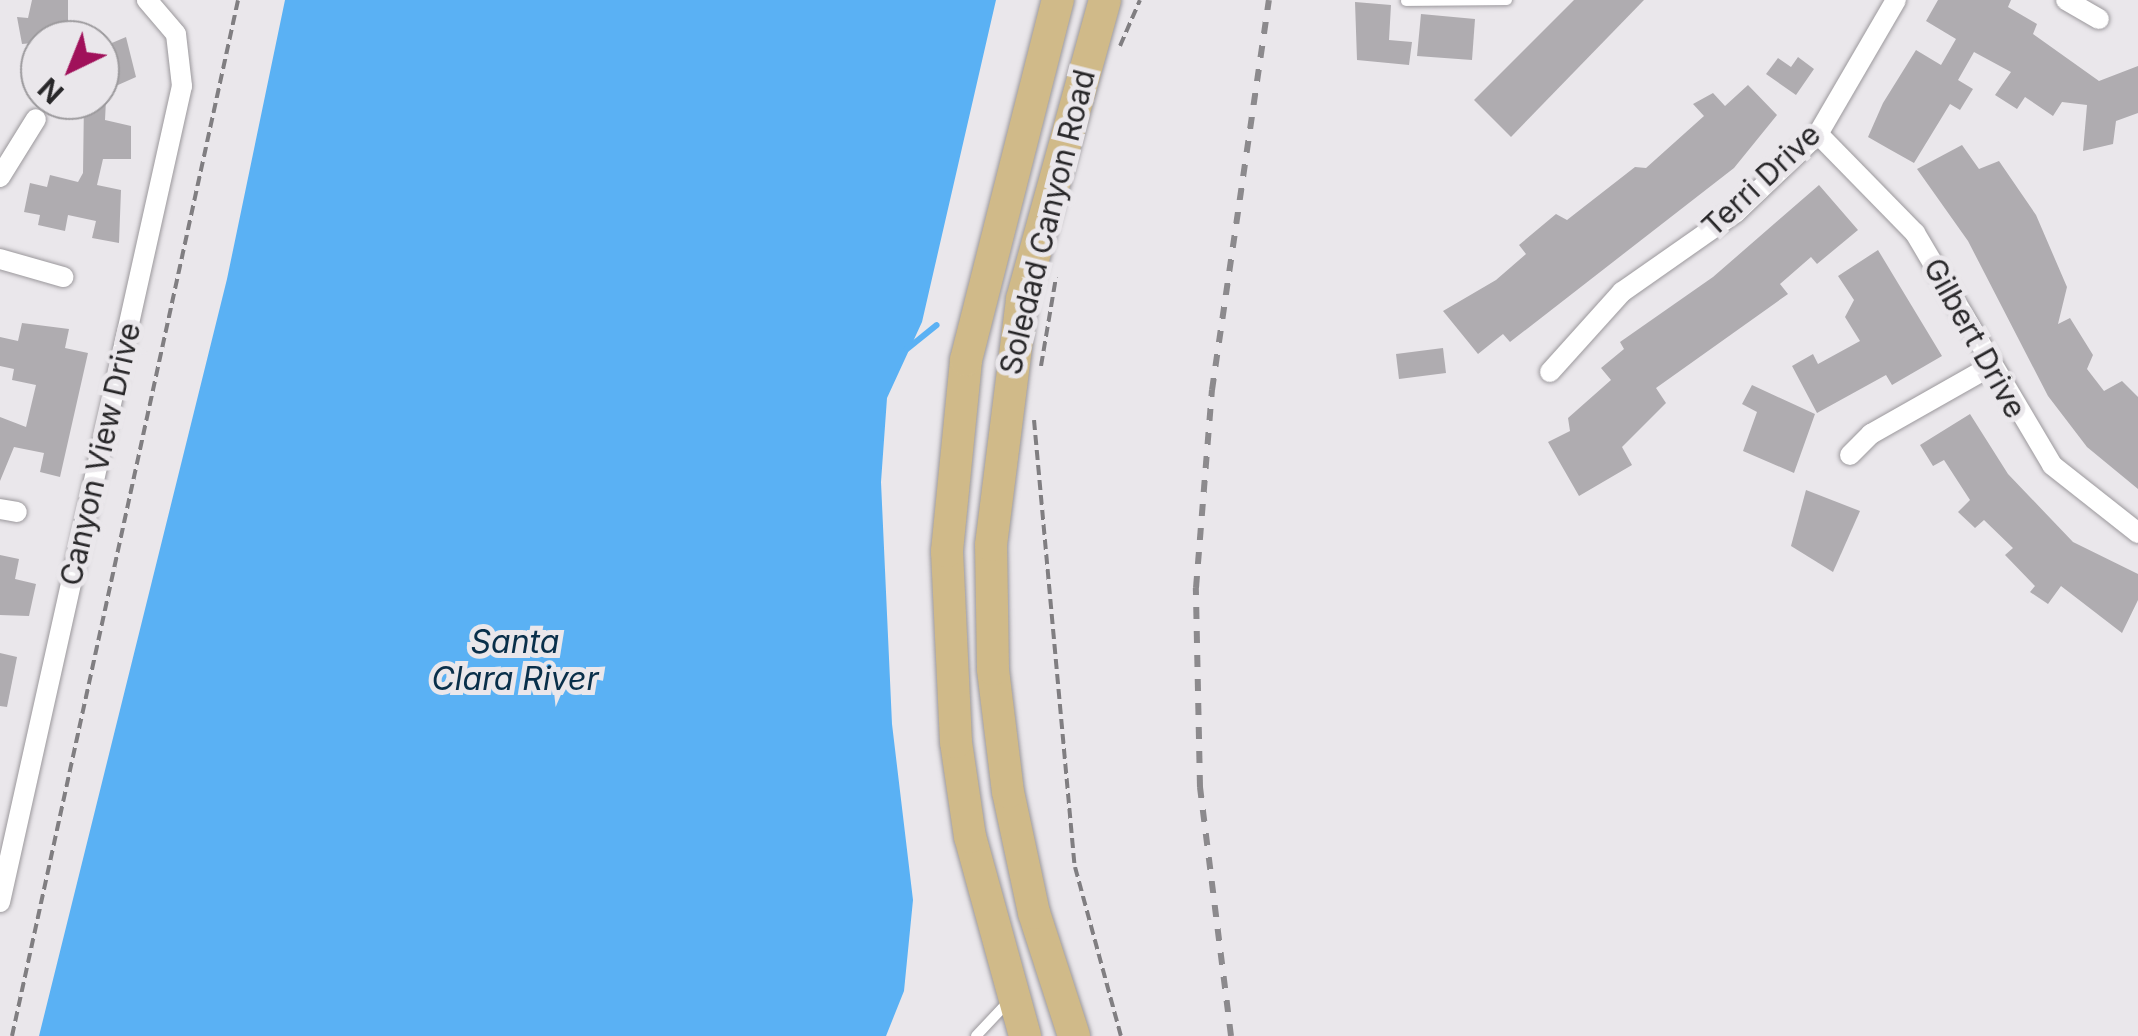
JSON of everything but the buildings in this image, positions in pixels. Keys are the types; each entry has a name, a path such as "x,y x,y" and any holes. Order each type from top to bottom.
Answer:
{"main road":[{"name":"Soledad Canyon Road","path":"1025,1036 1012,997 956,742 947,551 966,360 1058,0"},
{"name":"Soledad Canyon Road","path":"1074,1036 1034,913 1008,792 993,668 991,545 1022,300 1105,0"}],"street":[{"name":"Terri Drive","path":"1550,372 1622,292 1736,213 1818,134 1896,0"},
{"path":"2066,0 2099,19"},
{"name":"Canyon View Drive","path":"0,902 182,86 176,34 153,4"},
{"path":"0,177 35,120"},
{"name":"Gilbert Drive","path":"1818,134 1915,234 2052,465 2138,533"},
{"path":"0,259 62,277"},
{"path":"1850,454 1871,434 1990,366"}],"lane":[{"path":"1406,1 1507,0"},
{"path":"976,1036 1012,997"}],"path":[{"path":"12,1036 238,0"},
{"path":"1115,61 1140,0"},
{"path":"1040,373 1058,270"},
{"path":"1033,411 1075,867 1121,1036"}],"water":[{"name":"Santa Clara River","path":"285,0 996,0 922,322 887,398 881,482 892,724 913,900 904,991 886,1036 39,1036 227,279"}],"waterway":[{"path":"907,349 937,325"}],"railway":[{"path":"1231,1036 1200,787 1196,588 1212,390 1269,0"}]}
